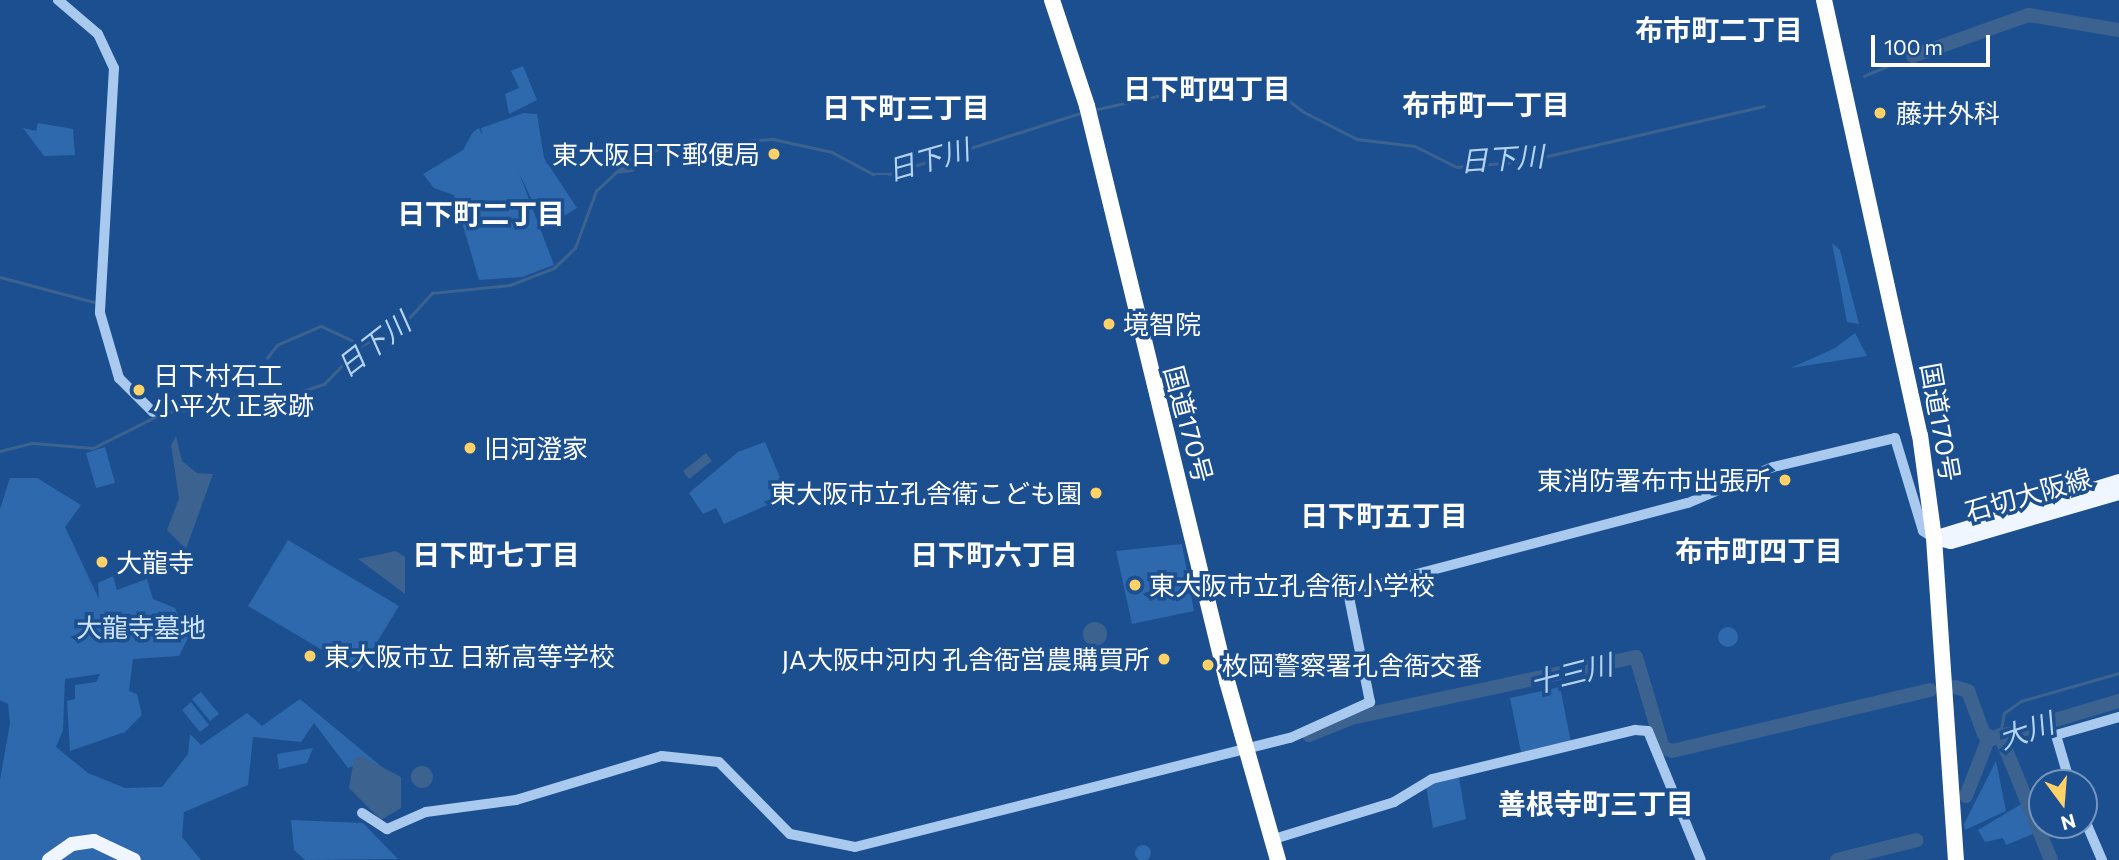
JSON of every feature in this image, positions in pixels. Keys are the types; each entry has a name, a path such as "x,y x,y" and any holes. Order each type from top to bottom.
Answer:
{"highway":[{"name":"国道170号","path":"1052,0 1088,112 1245,748 1278,860"},
{"name":"国道170号","path":"1824,0 1913,398 1934,538 1956,860"}],"main road":[{"name":"石切大阪線","path":"1934,538 2119,481"},
{"name":"石切大阪線","path":"1934,538 1951,542 2119,493"},
{"path":"49,860 72,844 94,841 134,860"}],"street":[{"path":"58,0 105,43 114,68 100,313 118,378 153,412"},
{"path":"362,813 387,829 426,812 516,800 662,756 719,762 790,834 855,847 1290,738 1370,702 1347,598 1357,588 1688,503 1773,467 1895,438 1923,531 1934,538"},
{"path":"2066,769 2056,735 2119,717"},
{"path":"1274,839 1394,802 1432,779 1635,730 1648,732 1701,860"},
{"path":"2093,839 2102,860"}],"green space":[{"path":"523,66 537,100 509,114 505,94 519,88 511,71"},
{"path":"524,113 537,114 544,158 577,208 545,227 519,173 554,265 522,277 479,280 454,195 434,188 423,174 463,150 473,132 479,128 482,135 481,128"},
{"path":"38,123 73,129 75,155 44,156 23,128 36,131"},
{"path":"1832,243 1840,250 1859,324 1847,322"},
{"path":"1855,333 1867,356 1791,368 1835,348"},
{"path":"765,442 782,482 781,499 724,524 716,508 703,514 689,493 738,452"},
{"path":"105,447 115,483 96,488 86,453"},
{"name":"大龍寺墓地","path":"10,478 37,478 81,505 65,527 99,599 98,583 113,576 117,590 147,579 153,599 175,608 188,638 179,656 133,659 129,691 137,694 142,715 125,732 70,751 67,701 75,699 75,685 96,682 100,674 65,679 63,730 56,747 88,773 125,788 162,787 188,754 190,734 201,745 247,713 262,726 300,699 388,772 364,762 348,768 314,723 301,742 253,737 248,785 184,812 182,837 201,860 0,860 0,780 10,723 8,704 0,700 0,509"},
{"path":"288,540 399,606 359,672 248,606"},
{"path":"1182,544 1194,611 1132,624 1116,551"},
{"path":"1728,627 1735,630 1738,637 1735,644 1728,647 1721,644 1718,637 1721,630"},
{"path":"1560,687 1571,742 1521,752 1510,698"},
{"path":"201,692 219,714 210,721 192,699"},
{"path":"191,702 209,725 200,732 182,710"},
{"path":"313,748 307,763 279,769 277,754"},
{"path":"1996,761 2006,811 1965,830 1964,824"},
{"path":"1459,777 1466,819 1433,828 1426,786"},
{"path":"2023,803 2028,818 2028,836 2006,845 2003,838 1985,842 1978,830"},
{"path":"291,820 363,823 398,859 305,860 294,850"},
{"path":"1140,845 1146,845 1151,853 1149,859 1140,861 1135,856 1135,850"}],"shaded area":[{"path":"664,146 633,172 613,174 634,152"},
{"path":"176,436 182,461 197,473 213,474 186,549 167,530 179,498 171,445"},
{"path":"706,453 712,461 689,479 683,471"},
{"path":"396,551 405,557 405,594 358,559"},
{"path":"1095,622 1104,625 1107,634 1104,643 1095,646 1086,643 1083,634 1086,625"},
{"path":"361,756 401,777 401,808 381,820 349,788 354,759"},
{"path":"418,766 426,766 433,773 433,781 426,788 418,788 411,781 411,773"}],"waterway":[{"name":"日下川","path":"1913,56 2029,15 2119,30"},
{"name":"日下川","path":"1864,76 1887,66"},
{"name":"日下川","path":"1093,110 1255,75 1304,112 1357,139 1415,146 1457,167 1526,161 1764,106"},
{"name":"日下川","path":"663,146 773,139 832,152 873,174 889,174 1083,112"},
{"name":"日下川","path":"290,395 324,384 362,345 399,329 432,293 510,285 554,268 575,248 596,191 615,173"},
{"path":"0,277 94,302"},
{"path":"267,358 277,345 321,326 362,345"},
{"name":"日下川","path":"221,402 241,395"},
{"name":"日下川","path":"0,451 33,443 93,448 165,412 209,408"},
{"name":"十三川","path":"1309,735 1351,718 1636,657 1663,748 1672,751 1930,690"},
{"path":"2000,735 2004,713 2021,701 2119,673"},
{"name":"十三川","path":"1955,687 1968,691 1984,734 1994,738"},
{"name":"大川","path":"1966,796 1988,740 2119,701"},
{"path":"2000,735 2051,860"},
{"name":"大川","path":"1837,860 1917,840"}],"place":[{"name":"藤井外科","path":"1880,113"},
{"name":"東大阪日下郵便局","path":"774,154"},
{"name":"境智院","path":"1109,324"},
{"name":"日下村石工 小平次 正家跡","path":"139,390"},
{"name":"旧河澄家","path":"470,448"},
{"name":"東消防署布市出張所","path":"1785,480"},
{"name":"東大阪市立孔舎衛こども園","path":"1096,493"},
{"name":"大龍寺","path":"102,562"},
{"name":"東大阪市立孔舎衙小学校","path":"1135,585"},
{"name":"東大阪市立 日新高等学校","path":"310,656"},
{"name":"JA大阪中河内 孔舎衙営農購買所","path":"1164,659"},
{"name":"枚岡警察署孔舎衙交番","path":"1208,665"}],"district":[{"name":"布市町二丁目","path":"1719,29"},
{"name":"日下町四丁目","path":"1207,88"},
{"name":"布市町一丁目","path":"1486,104"},
{"name":"日下町三丁目","path":"906,107"},
{"name":"日下町二丁目","path":"481,213"},
{"name":"日下町五丁目","path":"1384,515"},
{"name":"布市町四丁目","path":"1759,550"},
{"name":"日下町七丁目","path":"496,554"},
{"name":"日下町六丁目","path":"994,554"},
{"name":"善根寺町三丁目","path":"1596,803"}]}
